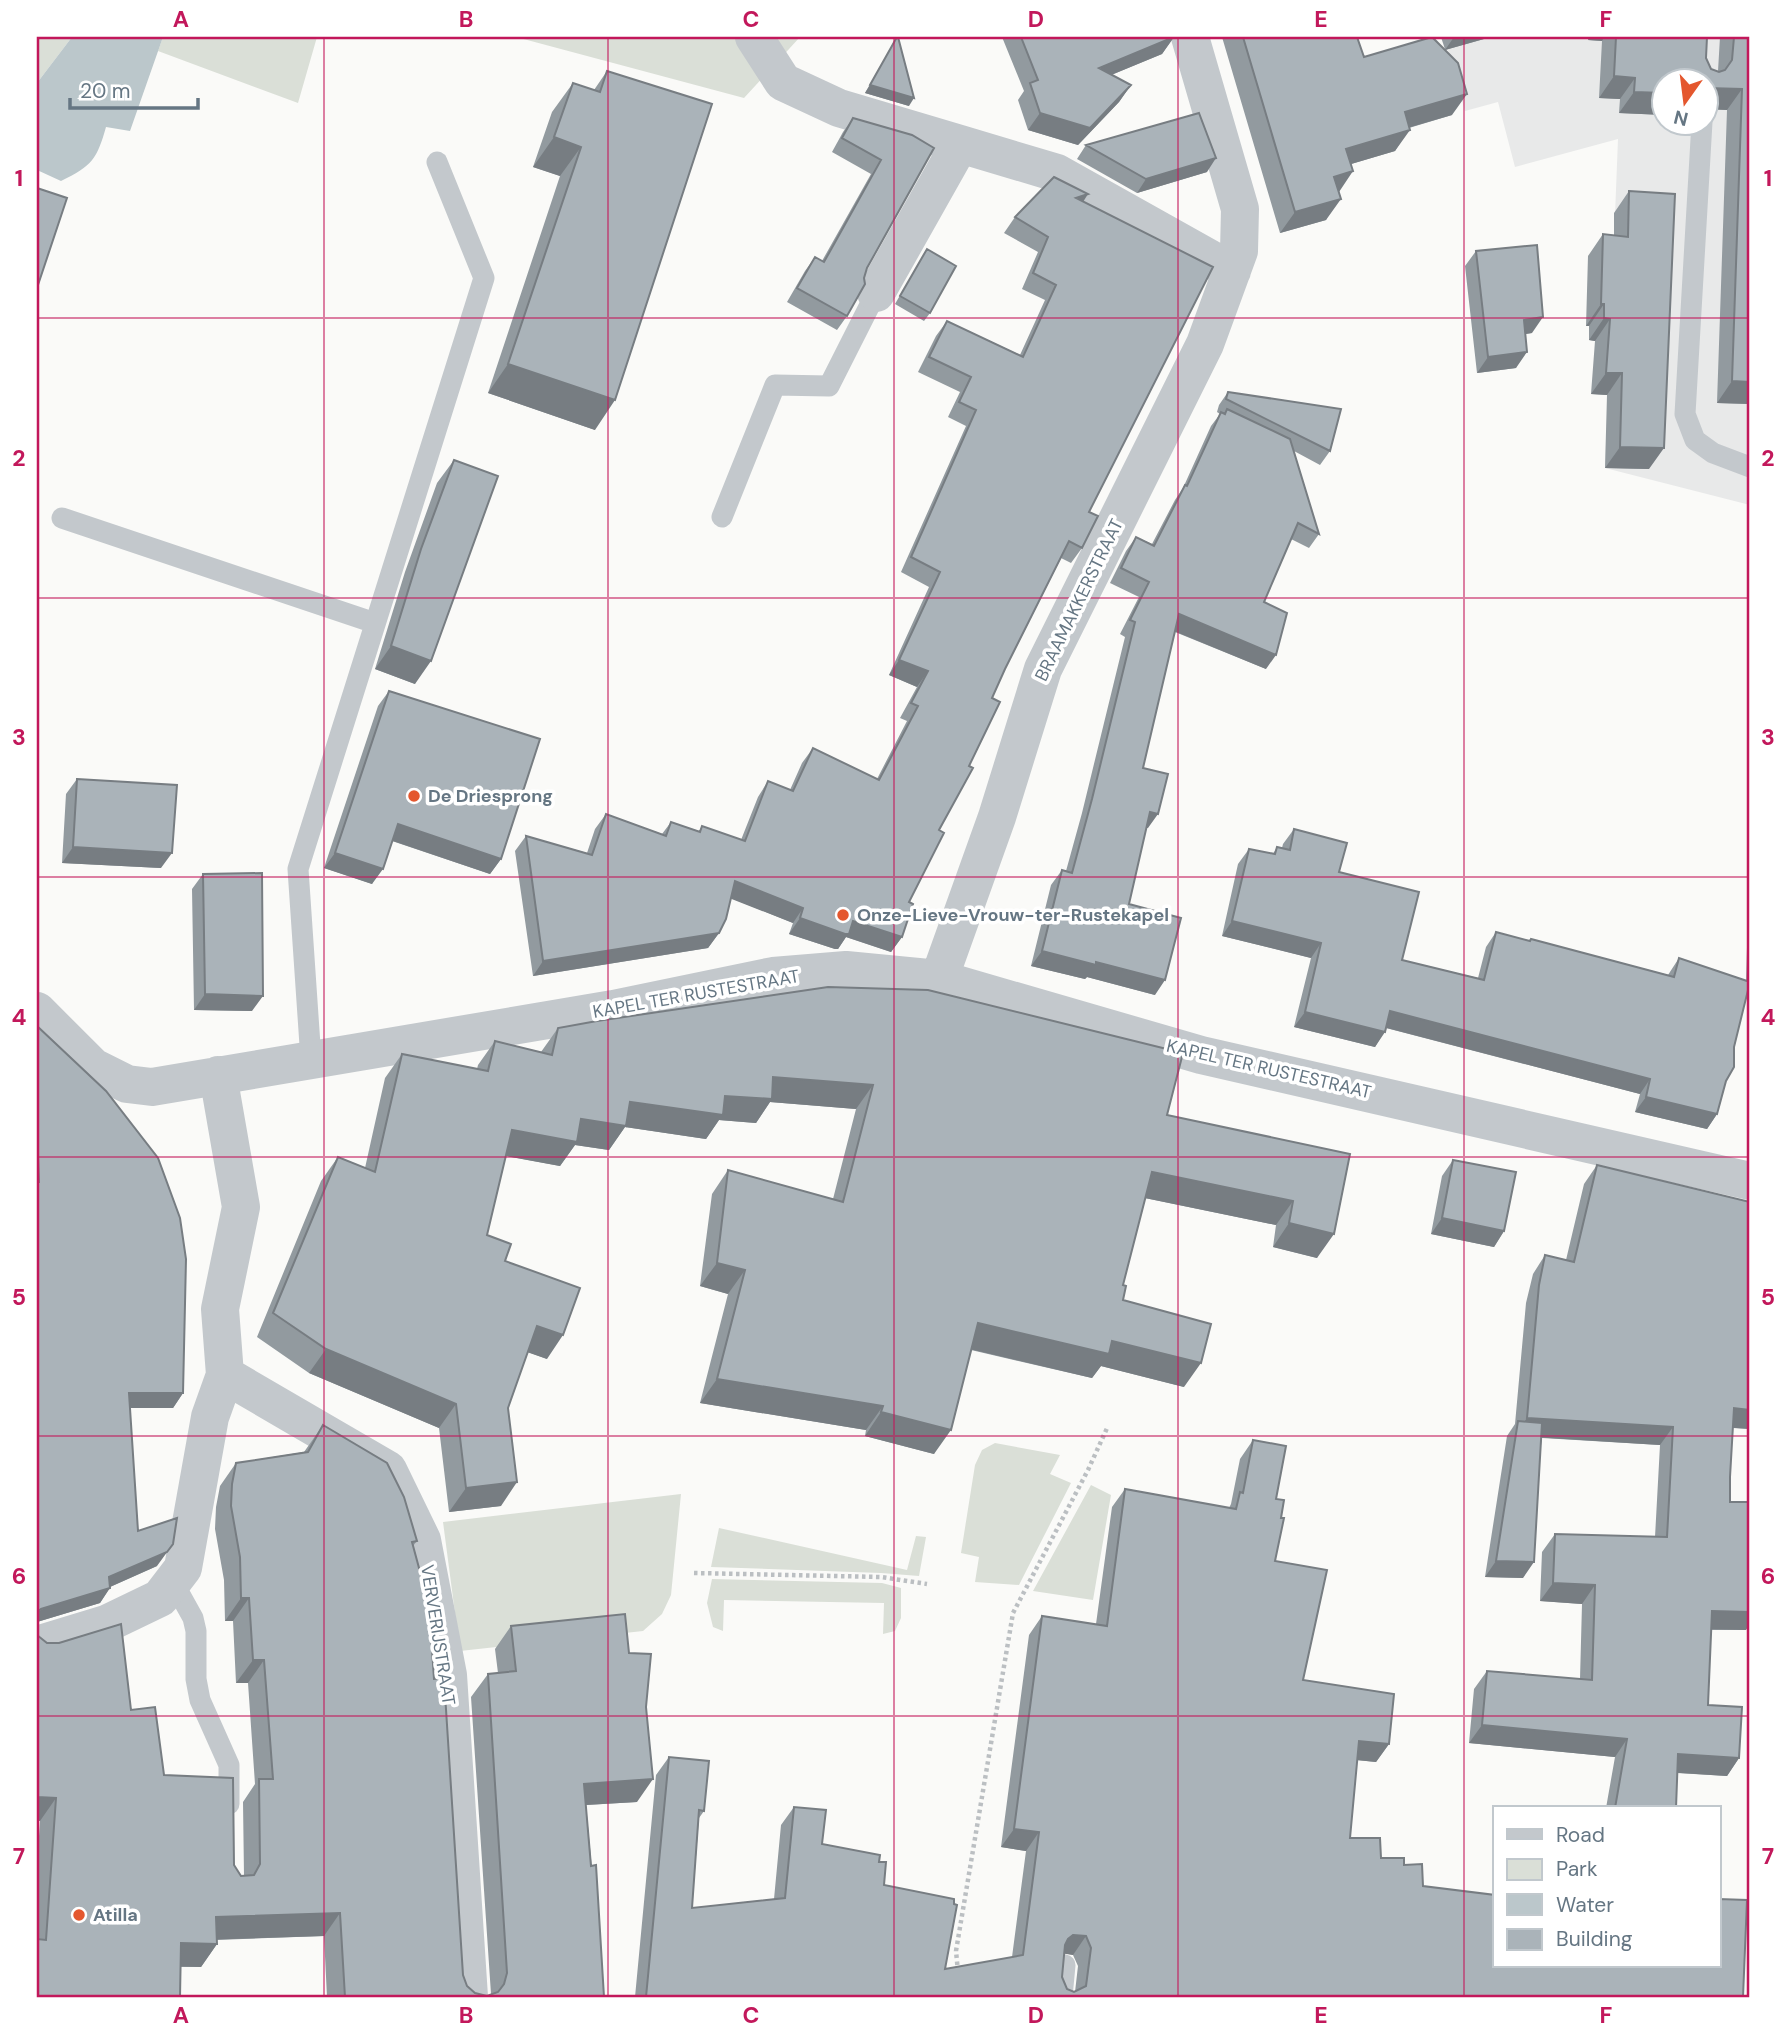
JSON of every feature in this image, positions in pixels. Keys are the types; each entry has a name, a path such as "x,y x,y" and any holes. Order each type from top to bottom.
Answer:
{"street":[{"path":"754,37 783,82 839,108 1057,173 1232,271"},
{"name":"BRAAMAKKERSTRAAT","path":"939,979 997,817 1043,669 1205,344 1239,251 1240,209 1190,37"},
{"path":"876,293 960,144"},
{"name":"KAPEL TER RUSTESTRAAT","path":"37,1011 93,1067 127,1084 152,1087 613,1009 773,976 846,970 939,979 1201,1055 1750,1181"},
{"path":"37,1645 106,1624 160,1598 183,1568 210,1417 225,1374 220,1309 241,1207 218,1075"},
{"name":"VERVERIJSTRAAT","path":"225,1374 388,1470 422,1540 448,1675 469,1997"}],"lane":[{"path":"1701,136 1685,414 1695,440 1713,453 1750,467"},
{"path":"311,1060 298,869 484,278 437,162"},
{"path":"722,517 775,385 829,386 876,293"},
{"path":"62,518 376,623"},
{"path":"173,1582 196,1631 196,1679 200,1700 229,1765 230,1819"},
{"path":"1062,1997 1065,1965"}],"path":[{"path":"958,1974 956,1951 1013,1613 1108,1426"},
{"path":"694,1573 881,1577 927,1584"}],"shaded area":[{"path":"1441,37 1750,37 1750,505 1605,468 1618,139 1515,167 1498,102 1465,111 1448,50 1445,50"}],"green space":[{"path":"37,37 72,37 37,83"},
{"path":"163,37 317,37 298,103 158,51"},
{"path":"516,37 800,37 744,98"},
{"path":"995,1443 1060,1455 1050,1474 1071,1483 1019,1585 975,1582 979,1557 961,1553 975,1465 982,1450"},
{"path":"1091,1485 1111,1495 1093,1600 1033,1591"},
{"path":"681,1494 671,1595 662,1614 643,1631 460,1651 443,1522"},
{"path":"719,1528 907,1570 916,1536 926,1537 919,1576 711,1567"},
{"path":"712,1579 882,1583 901,1588 901,1618 895,1631 883,1634 884,1603 724,1600 723,1631 713,1627 707,1603"}],"water":[{"path":"72,37 163,37 130,131 106,127 100,147 92,160 80,171 61,181 37,170 37,83"}],"building":[{"path":"898,37 914,98 870,85"},
{"path":"1021,37 1174,37 1099,68 1131,85 1090,128 1040,113 1030,83 1038,80"},
{"path":"1243,37 1357,37 1364,57 1432,37 1458,63 1467,94 1405,112 1410,130 1346,149 1353,171 1334,177 1341,199 1295,212"},
{"path":"1616,37 1707,37 1706,58 1710,66 1650,66 1650,93 1634,92 1635,78 1614,76"},
{"path":"1734,37 1750,37 1750,382 1732,381 1742,89 1720,88 1720,72 1725,70 1732,60"},
{"path":"607,71 712,104 615,400 508,364 581,147 554,137 573,83 600,92"},
{"path":"1199,113 1216,158 1146,179 1086,145"},
{"path":"853,118 912,135 934,148 867,268 865,284 847,316 797,288 815,257 824,262 881,160 842,138"},
{"path":"1054,177 1088,194 1076,198 1213,267 1089,512 1098,516 1082,548 1069,541 1005,669 992,698 1000,702 969,766 973,768 939,830 944,833 909,902 913,904 902,937 853,921 849,934 845,934 800,918 803,908 735,881 726,919 719,933 543,961 526,836 592,855 606,814 666,836 671,822 700,832 702,826 745,841 768,781 793,791 813,748 879,780 918,706 911,703 928,671 899,660 940,572 911,557 976,410 959,402 971,377 929,357 947,321 1023,357 1056,285 1033,273 1048,237 1015,217"},
{"path":"37,188 67,198 37,288"},
{"path":"1629,191 1675,194 1664,448 1620,447 1622,373 1606,373 1610,319 1604,318 1604,304 1601,304 1603,234 1628,237"},
{"path":"1537,245 1543,317 1524,320 1527,352 1488,357 1476,251"},
{"path":"927,249 956,266 930,313 900,296"},
{"path":"1228,392 1341,409 1330,451 1226,399"},
{"path":"1227,409 1290,439 1319,534 1298,523 1264,602 1287,613 1276,655 1179,614 1143,768 1168,774 1158,814 1150,812 1129,904 1181,918 1165,980 1042,951 1062,870 1072,873 1092,799 1135,622 1130,620 1149,582 1121,568 1136,537 1154,546 1185,485 1187,486 1221,412 1225,414"},
{"path":"454,460 498,476 431,661 391,646 421,549"},
{"path":"389,691 540,739 501,859 398,824 383,869 335,853"},
{"path":"77,779 177,785 172,853 73,847"},
{"path":"1294,829 1347,843 1339,872 1419,892 1402,960 1484,980 1496,932 1674,977 1679,958 1750,982 1734,1047 1734,1067 1726,1081 1717,1114 1646,1097 1650,1079 1390,1011 1385,1032 1305,1012 1321,943 1232,921 1249,849 1275,854 1277,847 1290,850"},
{"path":"262,873 263,996 205,994 203,874"},
{"path":"828,987 928,990 1183,1053 1167,1115 1350,1154 1334,1234 1289,1223 1293,1201 1152,1172 1123,1285 1126,1286 1123,1300 1211,1324 1201,1363 1112,1341 1109,1354 978,1323 951,1430 881,1412 883,1406 717,1379 745,1270 717,1263 728,1170 843,1202 873,1085 773,1077 772,1099 725,1096 723,1115 630,1102 626,1126 581,1119 577,1142 512,1130 487,1235 511,1244 505,1261 580,1288 563,1335 537,1326 508,1408 517,1482 466,1488 456,1404 326,1349 273,1313 338,1157 375,1172 402,1054 488,1071 495,1041 552,1055 558,1028"},
{"path":"37,1026 106,1091 158,1158 180,1218 186,1259 183,1393 129,1393 138,1531 177,1518 173,1544 167,1552 109,1577 110,1588 37,1612 39,1182"},
{"path":"1453,1160 1516,1172 1504,1231 1442,1218"},
{"path":"1597,1165 1750,1202 1750,1410 1734,1408 1730,1502 1750,1502 1750,1612 1712,1611 1708,1705 1742,1707 1739,1758 1678,1754 1676,1806 1615,1806 1627,1739 1482,1725 1487,1671 1592,1680 1595,1585 1553,1583 1555,1534 1667,1537 1673,1427 1527,1418 1539,1285 1545,1255 1574,1262"},
{"path":"1518,1421 1542,1423 1534,1562 1496,1561"},
{"path":"323,1425 387,1463 404,1497 417,1541 412,1542 429,1605 434,1679 444,1678 463,1975 467,1986 475,1993 487,1996 498,1992 507,1973 488,1674 516,1671 511,1626 625,1614 629,1653 651,1654 646,1707 653,1779 584,1784 591,1866 596,1865 604,1997 345,1997 340,1913 216,1917 217,1944 181,1943 180,1997 37,1997 37,1939 46,1940 56,1798 37,1797 37,1635 47,1643 59,1643 121,1624 131,1710 155,1707 164,1775 233,1778 234,1865 241,1876 254,1875 260,1864 259,1779 273,1779 264,1660 253,1660 249,1598 241,1598 240,1557 231,1506 232,1484 236,1463 308,1452"},
{"path":"1253,1440 1286,1446 1276,1499 1284,1500 1281,1518 1284,1518 1275,1561 1327,1570 1303,1680 1394,1694 1389,1744 1359,1741 1350,1838 1380,1838 1381,1858 1404,1858 1404,1865 1422,1864 1423,1886 1493,1895 1493,1968 1720,1968 1720,1899 1747,1900 1743,1997 646,1997 669,1757 709,1761 704,1811 699,1810 692,1908 785,1898 794,1807 826,1810 822,1844 880,1855 879,1862 886,1862 884,1885 954,1899 954,1904 957,1905 945,1969 1023,1955 1039,1832 1014,1829 1042,1616 1107,1626 1125,1489 1236,1509 1240,1492 1243,1493","holes":["1073,1935 1086,1936 1091,1948 1086,1986 1074,1992 1067,1989 1062,1977 1068,1939"]}],"place":[{"name":"De Driesprong","path":"414,796"},
{"name":"Onze-Lieve-Vrouw-ter-Rustekapel","path":"843,915"},
{"name":"Atilla","path":"79,1915"}]}
